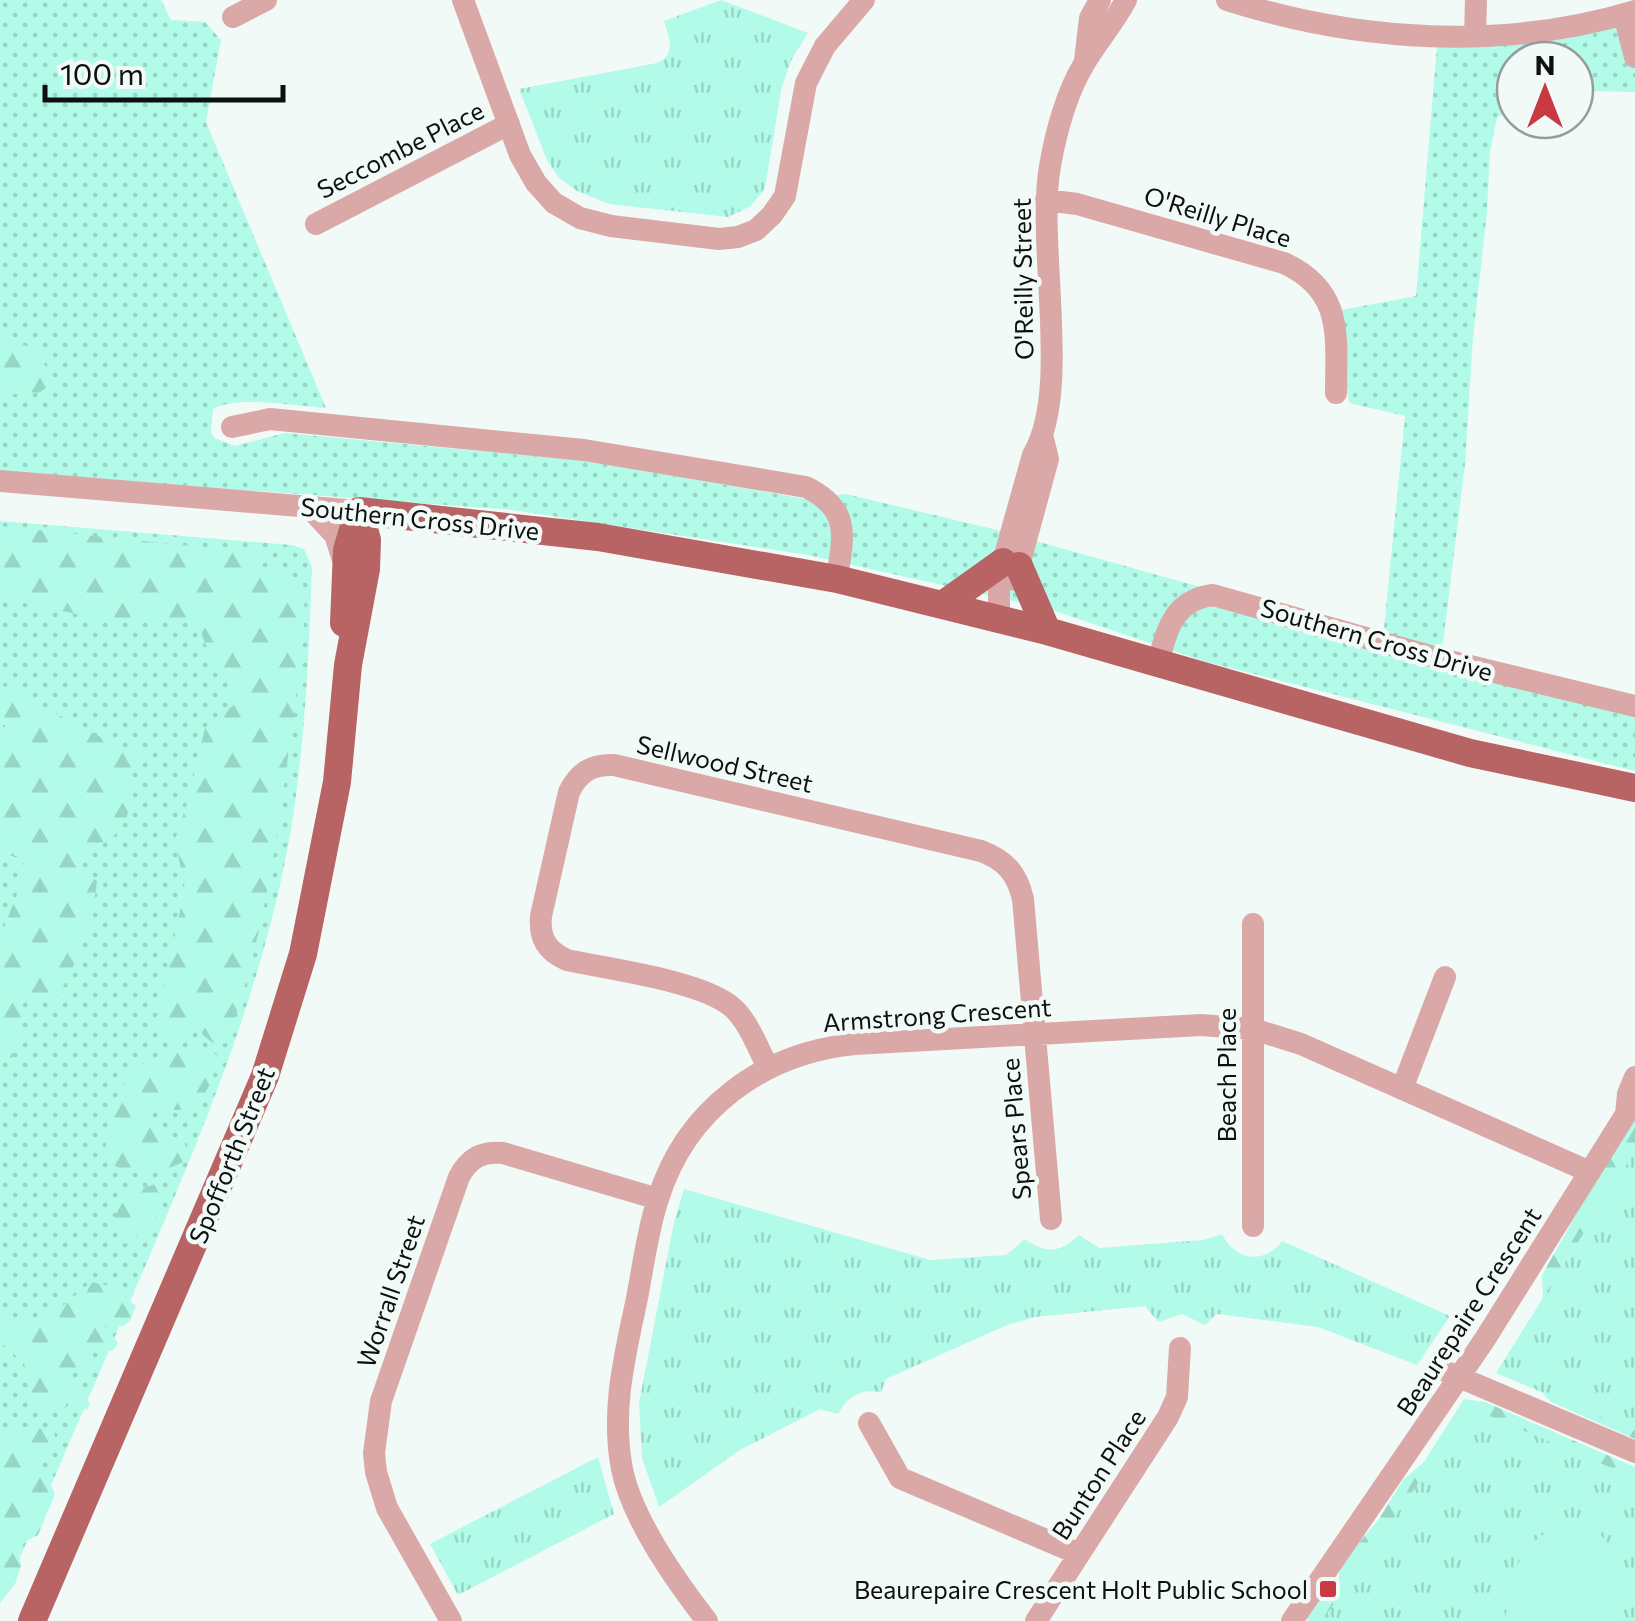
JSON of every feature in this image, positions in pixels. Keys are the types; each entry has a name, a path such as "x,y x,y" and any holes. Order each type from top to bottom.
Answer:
{"main road":[{"name":"Southern Cross Drive","path":"359,511 598,537 837,580 1000,618 1470,753 1635,788"},
{"name":"Spofforth Street","path":"32,1621 264,1076 303,954 337,782 356,568 366,534 359,511"},
{"path":"356,568 413,515"},
{"path":"944,604 1011,564 1047,632"}],"street":[{"path":"232,17 266,0"},
{"path":"463,0 520,155 536,183 554,203 580,218 630,229 719,240 756,230 785,196 806,83 825,46 864,0"},
{"name":"O'Reilly Street","path":"1084,64 1090,18 1100,0"},
{"name":"O'Reilly Street","path":"1000,618 1011,564 1048,458 1042,439 1050,379 1046,200 1057,135 1084,64 1110,30 1126,0"},
{"path":"1227,0 1331,27 1430,37 1543,30 1629,13 1635,56"},
{"path":"1476,0 1476,36"},
{"name":"Seccombe Place","path":"316,224 509,124"},
{"name":"O'Reilly Place","path":"1046,200 1078,204 1284,263 1306,274 1324,293 1333,312 1336,393"},
{"path":"232,427 270,419 374,428 584,450 806,487 832,504 839,516 842,538 837,580"},
{"name":"Southern Cross Drive","path":"0,481 359,511"},
{"path":"310,507 335,535 356,568"},
{"name":"Southern Cross Drive","path":"1158,664 1177,610 1200,596 1213,595 1441,659 1635,706"},
{"name":"Sellwood Street","path":"768,1067 734,1008 712,994 568,960 544,944 541,916 565,810 575,779 586,770 599,764 614,765 981,850 997,857 1010,868 1023,899 1034,1034"},
{"name":"Beach Place","path":"1253,924 1253,1226"},
{"path":"1402,1089 1445,977"},
{"name":"Armstrong Crescent","path":"707,1621 633,1502 623,1472 617,1408 658,1199 676,1155 703,1117 733,1089 768,1067 832,1046 1201,1025 1253,1029 1301,1044 1583,1169"},
{"name":"Spears Place","path":"1034,1034 1050,1219"},
{"name":"Beaurepaire Crescent","path":"1292,1621 1583,1169 1614,1106 1631,1086"},
{"name":"Worrall Street","path":"450,1621 387,1508 374,1453 381,1401 459,1177 466,1164 490,1152 658,1199"},
{"name":"Bunton Place","path":"1036,1621 1168,1417 1177,1398 1180,1348"},
{"path":"1453,1374 1635,1452"},
{"path":"870,1423 900,1478 1079,1554"}],"green space":[{"path":"0,0 161,0 171,20 205,22 221,40 206,122 326,408 252,402 224,405 213,409 214,438 235,446 285,433 587,461 806,499 846,494 993,529 1383,638 1405,416 1349,403 1336,311 1416,296 1438,34 1624,15 1635,58 1635,92 1595,91 1595,40 1495,40 1495,127 1473,337 1465,464 1441,659 1635,706 1635,771 1203,661 1049,609 808,555 512,510 0,472"},
{"path":"721,0 808,33 782,86 765,188 751,206 728,217 609,204 577,191 559,178 547,160 519,89 657,63 669,50 664,21"},
{"path":"0,339 34,348 55,381 39,393 0,395"},
{"path":"0,521 292,545 304,549 312,567 306,695 292,822 275,906 248,1003 196,1144 0,1604"},
{"path":"0,526 257,553 262,567 303,580 302,653 275,846 260,926 226,1043 215,1045 194,1027 171,1043 154,1028 185,889 175,840 205,728 234,705 230,681 213,663 198,625 185,621 115,622 0,598"},
{"path":"0,684 127,751 145,749 129,781 125,822 108,840 82,850 77,867 97,881 76,961 53,1001 24,997 20,1037 12,1058 0,1055 0,938 22,881 24,856 0,856 0,745 8,738 5,725 0,725"},
{"path":"208,1050 217,1055 204,1095 186,1109 153,1111 147,1126 185,1143 188,1159 167,1169 144,1173 122,1170 112,1164 104,1155 125,1082 149,1060"},
{"path":"1635,1111 1635,1439 1551,1402 1525,1374 1543,1295 1542,1275"},
{"path":"1635,1151 1635,1431 1496,1373"},
{"path":"155,1184 161,1203 155,1219 125,1244 115,1231 121,1205 130,1195"},
{"path":"684,1189 930,1260 1006,1255 1025,1239 1053,1249 1079,1235 1099,1248 1203,1240 1222,1234 1234,1250 1250,1257 1267,1254 1282,1241 1450,1316 1417,1365 1318,1327 1217,1314 1205,1325 1182,1314 1158,1322 1145,1306 1035,1317 1007,1325 886,1379 881,1392 855,1395 838,1414 820,1409 740,1450 659,1507 642,1458 639,1403"},
{"path":"91,1282 114,1287 136,1306 130,1321 123,1326 105,1326 118,1343 112,1351 89,1344 84,1350 96,1359 95,1370 71,1369 74,1381 90,1404 87,1410 71,1403 58,1412 33,1403 24,1363 0,1342 3,1320 34,1323 53,1314"},
{"path":"1464,1399 1485,1402 1635,1467 1635,1506 1350,1621 1308,1621 1306,1610 1317,1593 1329,1602 1338,1585 1340,1565 1379,1519 1403,1480 1424,1462"},
{"path":"1480,1412 1635,1478 1635,1621 1322,1621 1467,1413"},
{"path":"30,1426 54,1430 56,1446 43,1453 35,1467 48,1479 55,1494 38,1535 24,1542 15,1584 0,1603 0,1449 8,1431"},
{"path":"598,1457 614,1514 458,1595 430,1544"},
{"path":"1568,1521 1598,1533 1608,1544 1618,1572 1617,1621 1506,1621 1509,1589 1520,1560 1539,1538"}],"place":[{"name":"Beaurepaire Crescent Holt Public School","path":"1328,1589"}]}
